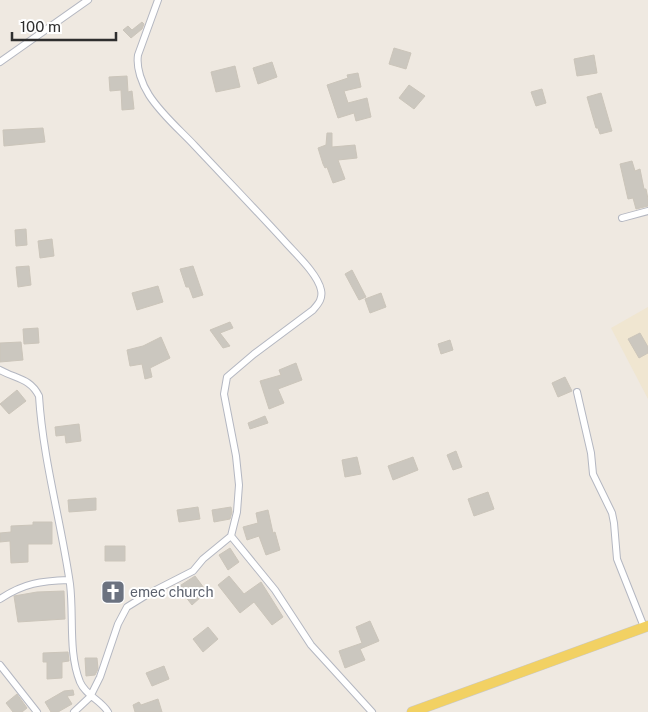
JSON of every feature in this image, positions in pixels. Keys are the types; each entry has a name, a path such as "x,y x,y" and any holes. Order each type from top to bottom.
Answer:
{"main road":[{"path":"412,712 646,626"}],"street":[{"path":"0,62 88,0"},
{"path":"74,712 90,697 100,677 118,624 127,607 148,594 193,572 203,559 231,536 237,512 239,486 236,456 224,394 227,377 320,303 321,289 307,266 250,202 170,119 150,96 145,87 137,63 138,55 158,0"},
{"path":"622,218 648,211"},
{"path":"0,370 29,382 39,396 46,460 65,550 75,664 81,684 90,697 104,705 108,712"},
{"path":"577,392 591,453 593,474 612,513 617,559 646,626"},
{"path":"231,536 274,590 311,645 372,712"},
{"path":"0,598 41,581 69,580"},
{"path":"0,665 37,712"}],"shaded area":[{"path":"648,307 648,399 611,328"}],"building":[{"path":"142,22 144,24 142,29 131,38 123,30 128,26 132,30"},
{"path":"394,48 411,53 406,69 389,64"},
{"path":"594,55 597,73 577,76 574,59"},
{"path":"272,62 277,77 258,84 253,68"},
{"path":"235,66 240,87 216,92 211,72"},
{"path":"358,73 361,87 344,91 348,103 367,98 371,117 356,121 354,113 338,118 327,85 348,78 347,75"},
{"path":"127,76 128,92 132,91 134,109 122,110 121,90 110,91 109,77"},
{"path":"409,85 425,96 414,109 399,98"},
{"path":"542,89 546,103 536,106 531,92"},
{"path":"601,93 612,131 600,134 598,128 596,128 587,97"},
{"path":"43,128 45,142 4,146 3,130"},
{"path":"327,133 332,133 332,147 355,145 357,158 338,160 345,179 333,183 327,167 325,168 323,164 318,148 326,145"},
{"path":"632,161 635,171 640,169 648,199 648,206 636,209 633,198 628,199 620,164"},
{"path":"26,229 27,245 16,246 15,230"},
{"path":"52,239 54,256 40,258 38,241"},
{"path":"29,266 31,285 18,287 16,267"},
{"path":"193,266 203,295 193,298 189,287 186,287 180,269"},
{"path":"352,270 366,297 359,300 345,274"},
{"path":"158,286 163,302 137,310 132,293"},
{"path":"381,293 386,307 370,313 365,299"},
{"path":"230,322 233,328 220,333 230,346 223,348 210,330"},
{"path":"38,328 39,343 24,344 23,329"},
{"path":"640,333 648,347 648,353 639,358 628,339"},
{"path":"161,337 170,358 150,368 152,377 145,379 142,364 130,366 127,350 143,346"},
{"path":"450,340 453,350 441,354 438,344"},
{"path":"21,342 23,360 0,362 0,343"},
{"path":"296,363 302,380 278,389 284,403 269,409 260,381 281,375 279,370"},
{"path":"565,377 572,391 558,397 552,383"},
{"path":"17,390 26,401 9,414 0,404"},
{"path":"265,416 268,423 250,429 248,423"},
{"path":"79,424 81,441 66,443 65,435 56,436 55,427"},
{"path":"456,451 462,467 453,470 447,455"},
{"path":"357,457 361,474 345,477 342,460"},
{"path":"413,457 418,470 393,480 388,466"},
{"path":"488,492 494,509 474,516 468,499"},
{"path":"96,498 96,510 69,512 68,500"},
{"path":"198,507 200,519 179,522 177,510"},
{"path":"231,507 230,519 214,522 212,510"},
{"path":"268,510 273,533 275,532 280,550 266,555 259,536 247,540 243,527 258,523 256,513"},
{"path":"33,522 52,522 52,544 28,544 28,562 11,563 10,541 0,542 0,533 11,532 11,526 33,525"},
{"path":"105,546 125,546 125,561 105,561"},
{"path":"230,548 239,562 228,570 219,555"},
{"path":"195,576 204,588 199,592 202,596 192,605 178,587"},
{"path":"229,576 244,594 261,582 283,617 272,625 254,602 240,613 218,585"},
{"name":"emec church","path":"111,582 123,592 114,602 103,592"},
{"path":"64,591 65,619 18,622 14,596 37,592"},
{"path":"370,621 379,641 360,649 365,660 345,668 339,651 362,643 356,627"},
{"path":"208,627 218,639 203,652 193,639"},
{"path":"68,652 69,661 62,662 62,678 47,679 47,662 43,662 43,653"},
{"path":"85,658 97,658 98,669 95,675 86,676"},
{"path":"164,666 169,679 152,686 146,673"},
{"path":"73,690 74,695 67,696 72,704 58,712 51,712 45,702 64,691"},
{"path":"17,694 27,708 22,712 13,712 6,703"},
{"path":"158,699 162,712 135,712 133,705 139,702 141,705"}],"place":[{"name":"emec church","path":"113,592"}]}
